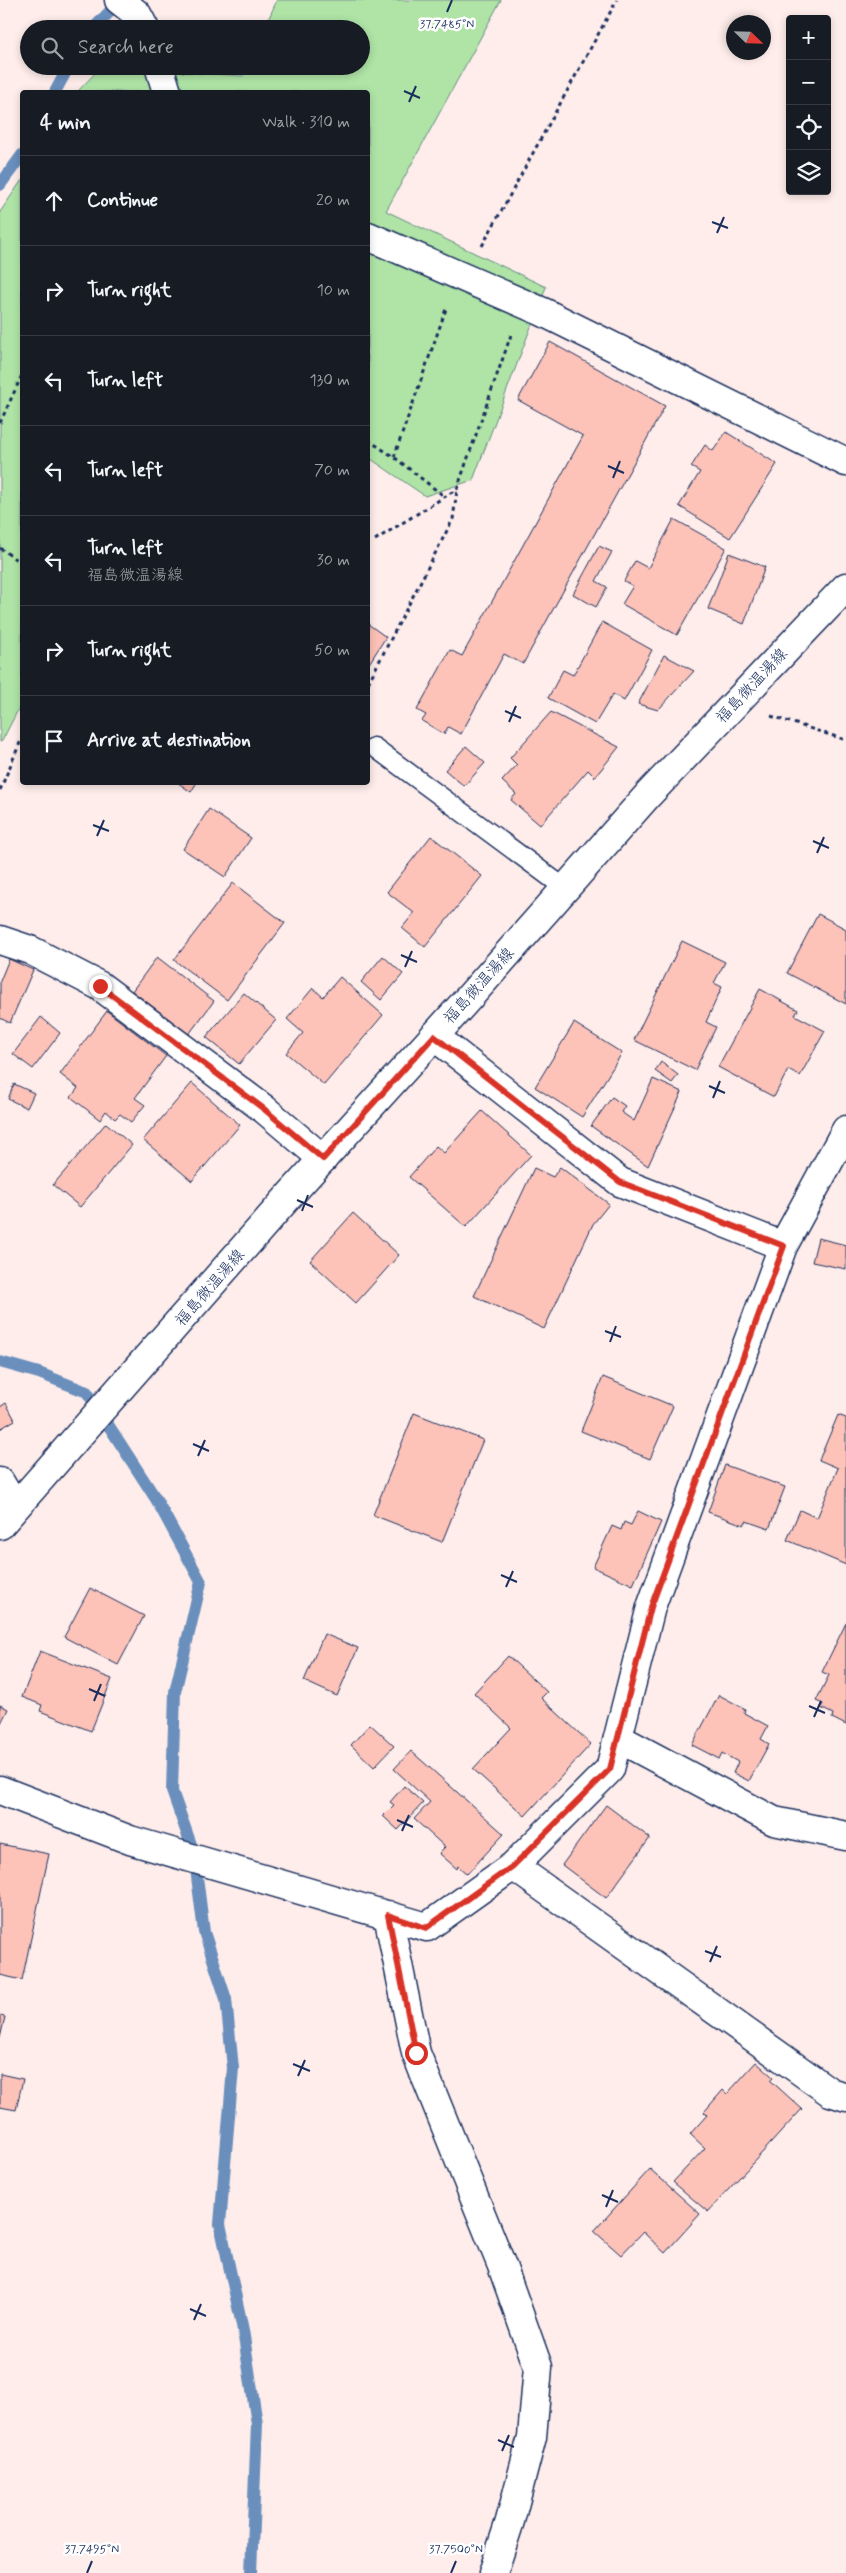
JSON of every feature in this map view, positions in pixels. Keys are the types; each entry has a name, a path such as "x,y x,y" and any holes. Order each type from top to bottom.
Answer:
{"street":[{"path":"119,0 137,14 140,20"},
{"path":"162,75 166,90"},
{"path":"370,237 522,304 846,462"},
{"name":"福島微温湯線","path":"8,1516 648,795 846,587"},
{"path":"0,940 30,950 100,986 264,1109 323,1159"},
{"path":"434,1036 620,1182 784,1246"},
{"path":"0,1790 130,1840 388,1915 426,1928 513,1866 610,1769 651,1607 784,1246 846,1130"},
{"path":"0,1482 8,1516"},
{"path":"618,1738 774,1822 846,1836"},
{"path":"513,1866 830,2092 846,2097"},
{"path":"388,1915 416,2053 502,2266 538,2367 532,2437 510,2520 493,2573"}],"lane":[{"path":"374,747 566,888"}],"path":[{"path":"394,457 461,276 617,0"},
{"path":"370,679 453,519 457,490 522,304"},
{"path":"0,423 20,379"},
{"path":"370,441 394,457 445,497"},
{"path":"376,540 457,490"},
{"path":"0,548 20,563"},
{"path":"735,704 846,740"},
{"path":"0,790 20,743"}],"green space":[{"path":"277,0 501,0 386,211 546,287 473,480 425,496 370,458 370,90 79,90 93,75 370,75 370,20 268,20"},
{"path":"20,183 20,706 0,742 0,212"}],"building":[{"path":"550,342 665,406 523,664 504,654 461,734 448,727 444,734 422,721 426,715 417,710 450,650 462,656 583,436 518,400"},
{"path":"726,432 777,464 730,538 679,506 700,472 691,467 705,445 713,451"},
{"path":"674,519 726,548 677,635 622,604 633,586 624,581 635,561 648,568"},
{"path":"599,546 612,552 596,581 607,587 596,607 573,594"},
{"path":"729,553 765,567 744,624 708,609"},
{"path":"602,622 652,650 624,701 613,694 595,724 548,698 563,670 573,675"},
{"path":"370,625 386,637 370,662"},
{"path":"664,655 694,671 658,710 638,704"},
{"path":"551,712 619,747 595,777 588,770 540,825 511,800 516,794 502,781 517,765 510,758"},
{"path":"466,746 485,763 464,786 445,770"},
{"path":"181,785 195,785 191,792"},
{"path":"209,809 251,838 225,877 183,849"},
{"path":"431,836 482,876 425,947 402,928 414,913 387,892"},
{"path":"233,883 285,923 227,1000 174,960"},
{"path":"818,914 846,929 846,1004 787,973"},
{"path":"682,941 725,962 714,983 722,987 706,1022 716,1027 695,1070 634,1040"},
{"path":"383,956 403,974 381,1000 361,982"},
{"path":"157,957 214,1001 189,1034 132,991"},
{"path":"9,959 33,970 10,1023 0,1018 0,981"},
{"path":"340,977 383,1015 324,1085 286,1053 303,1033 287,1019 313,988 323,997"},
{"path":"760,989 798,1010 795,1015 825,1031 800,1076 788,1070 774,1097 718,1067"},
{"path":"244,993 276,1020 239,1064 206,1037"},
{"path":"107,1011 166,1056 135,1098 145,1105 131,1122 120,1114 115,1119 106,1111 100,1120 71,1097 78,1088 60,1074"},
{"path":"41,1017 60,1033 33,1069 13,1054"},
{"path":"574,1023 622,1053 582,1117 535,1087"},
{"path":"661,1062 678,1075 672,1083 655,1071"},
{"path":"653,1079 682,1092 648,1166 591,1126 612,1097 625,1106 621,1112 634,1121"},
{"path":"192,1083 240,1125 192,1181 143,1140"},
{"path":"14,1084 34,1093 27,1108 8,1099"},
{"path":"482,1111 531,1155 466,1227 409,1177 436,1146 444,1153"},
{"path":"106,1123 132,1145 80,1207 53,1185"},
{"path":"560,1167 609,1204 593,1224 544,1329 474,1296 534,1168 553,1177"},
{"path":"353,1213 399,1255 356,1303 310,1261"},
{"path":"818,1238 846,1245 846,1269 812,1262"},
{"path":"603,1377 673,1406 650,1459 581,1431"},
{"path":"6,1403 15,1420 0,1429 0,1407"},
{"path":"414,1413 483,1440 442,1542 373,1515"},
{"path":"838,1415 846,1418 846,1565 787,1540 800,1510 817,1518 838,1468 819,1460"},
{"path":"725,1465 785,1487 769,1529 746,1521 744,1525 708,1512"},
{"path":"638,1511 661,1522 633,1585 593,1567 612,1526 621,1530 624,1522 631,1525"},
{"path":"90,1588 144,1616 118,1665 64,1637"},
{"path":"846,1623 846,1725 832,1718 833,1714 821,1708 823,1704 816,1701 829,1675 822,1672"},
{"path":"324,1634 358,1648 337,1696 304,1681"},
{"path":"40,1651 112,1679 91,1731 40,1711 42,1705 22,1697"},
{"path":"508,1656 547,1692 541,1698 591,1744 525,1816 473,1769 511,1728 474,1693"},
{"path":"719,1695 745,1709 744,1713 768,1726 761,1739 769,1744 749,1781 733,1773 738,1762 722,1753 719,1759 692,1745"},
{"path":"0,1705 8,1709 0,1725"},
{"path":"370,1724 394,1746 374,1767 351,1745"},
{"path":"411,1751 504,1834 467,1874 458,1866 457,1869 439,1853 445,1847 414,1819 430,1802 394,1769"},
{"path":"404,1786 423,1803 398,1830 383,1816 394,1805 390,1802"},
{"path":"606,1805 650,1838 606,1898 562,1865"},
{"path":"0,1844 49,1854 22,1980 0,1975"},
{"path":"0,2016 5,2017 0,2038"},
{"path":"756,2062 773,2077 770,2080 802,2109 708,2212 673,2182 705,2148 690,2134 707,2115 704,2112 723,2090 727,2094"},
{"path":"0,2074 23,2079 16,2110 0,2107"},
{"path":"650,2169 700,2214 665,2253 643,2232 621,2255 594,2231"}],"waterway":[{"path":"102,20 121,0"},
{"path":"56,90 64,75"},
{"path":"0,185 20,158"},
{"path":"0,1362 39,1373 87,1392 156,1499 201,1582 175,1692 172,1791 194,1853 204,1932 226,1999 233,2068 220,2224 243,2330 257,2424 251,2573"}],"route":[{"path":"100,986 264,1109 323,1159 434,1036 620,1182 784,1246 651,1607 633,1685 610,1769 513,1866 426,1928 388,1915 416,2053"}]}
